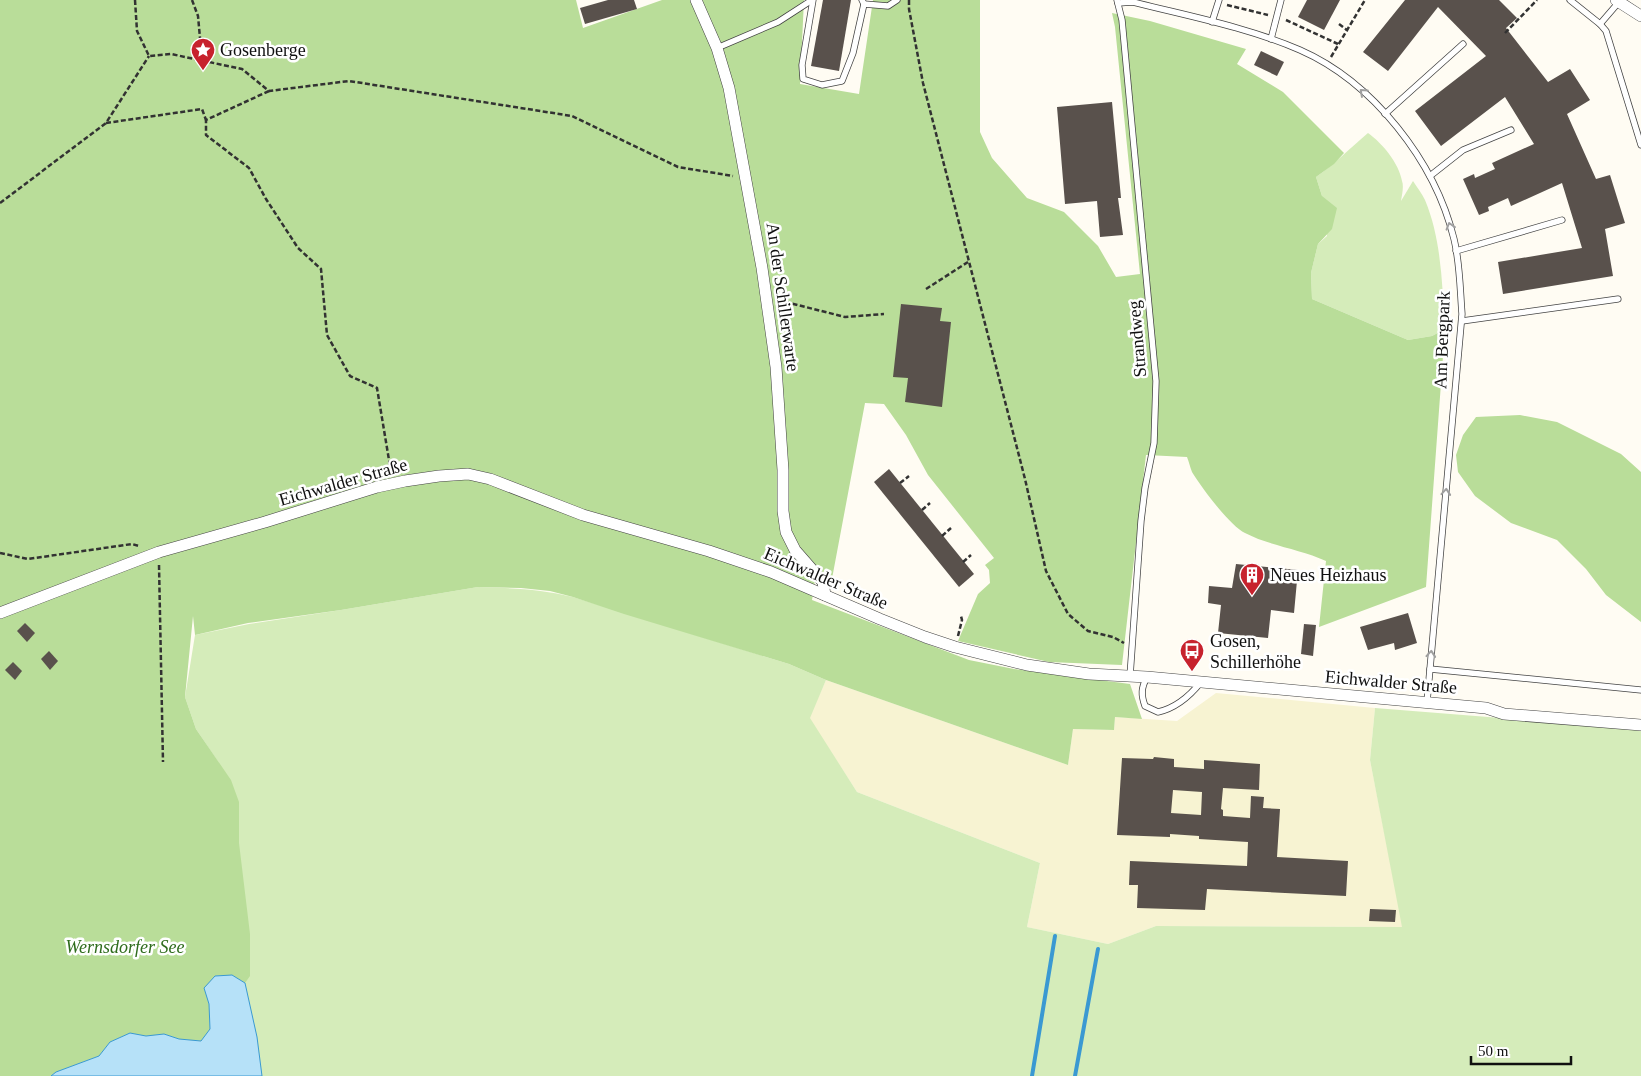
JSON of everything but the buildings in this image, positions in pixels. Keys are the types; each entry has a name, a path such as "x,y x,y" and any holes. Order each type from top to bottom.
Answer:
{"street":[{"name":"An der Schillerwarte","path":"696,0 717,48 729,88 746,178 776,367 786,532 796,550 823,582 825,595"},
{"path":"1617,1 1641,16"},
{"name":"Eichwalder Straße","path":"0,613 159,552 265,522 377,487 439,476 468,474 490,479 583,515 709,550 770,572 880,619 954,647 1049,669 1427,702 1486,708 1504,714 1641,725"}],"lane":[{"path":"717,48 778,22 812,0"},
{"path":"812,0 802,65 802,79 822,85 842,81 853,53 863,2 888,6 897,0"},
{"path":"1212,22 1219,0"},
{"path":"1271,39 1281,0"},
{"path":"1570,0 1606,31 1641,145"},
{"name":"Am Bergpark","path":"1118,1 1132,2 1271,39 1299,50 1327,65 1363,90 1407,140 1430,176 1448,220 1456,251 1462,321 1427,702"},
{"name":"Strandweg","path":"1118,1 1123,30 1156,381 1154,443 1141,521 1130,676"},
{"path":"1600,24 1617,1"},
{"path":"1385,114 1463,44"},
{"path":"1430,176 1463,150 1511,130"},
{"path":"1456,251 1562,220"},
{"path":"1462,321 1618,300"},
{"path":"1430,669 1641,690"},
{"path":"1147,677 1143,684 1141,695 1146,706 1158,712 1171,709 1193,693 1201,682"}],"path":[{"path":"134,0 137,31 149,56"},
{"path":"192,0 198,16 202,60"},
{"path":"909,0 923,83 1025,479 1046,570 1068,614 1088,631 1113,637 1132,648"},
{"path":"1327,65 1365,0"},
{"path":"1505,33 1537,0"},
{"path":"1339,24 1347,30"},
{"path":"149,56 171,54 242,69 269,91"},
{"path":"0,203 106,123 149,56"},
{"path":"206,120 269,91 349,81 572,116 678,167 746,178"},
{"path":"106,123 202,109 206,120 206,136 249,168 266,199 298,248 321,269 327,335 350,376 377,388 393,483"},
{"path":"926,289 968,262"},
{"path":"766,297 845,317 884,314"},
{"path":"900,483 909,476"},
{"path":"922,510 930,502"},
{"path":"942,536 950,528"},
{"path":"0,553 28,559 132,544 159,552 163,762"},
{"path":"963,562 971,555"},
{"path":"954,647 962,620 961,616"}],"shaded area":[{"path":"826,680 1068,765 1073,729 1114,730 1115,717 1177,721 1216,693 1375,708 1370,760 1403,927 1156,926 1108,944 1027,927 1040,863 857,792 809,718"}],"green space":[{"path":"0,0 576,0 583,28 662,0 804,0 800,84 859,94 873,0 980,0 980,132 992,158 1027,198 1064,212 1098,246 1116,277 1140,274 1112,13 1150,21 1246,49 1237,64 1283,92 1344,153 1334,164 1316,177 1322,196 1337,208 1332,229 1318,244 1311,273 1312,299 1408,340 1432,336 1445,329 1426,587 1319,627 1326,561 1265,541 1239,529 1216,506 1202,487 1192,472 1187,457 1146,455 1122,665 1049,662 958,641 978,594 990,583 989,570 985,565 994,558 928,475 906,435 884,404 865,403 831,584 815,580 812,600 969,660 1014,669 1130,684 1142,719 1115,717 1114,730 1073,729 1068,765 826,680 789,664 550,591 478,587 341,610 248,623 195,635 193,616 185,697 196,729 231,780 239,802 239,843 250,934 250,976 245,983 232,975 205,988 209,1004 210,1029 201,1041 179,1039 164,1034 146,1037 130,1033 110,1042 99,1056 56,1072 51,1076 0,1076"},
{"path":"1368,133 1379,142 1397,167 1403,185 1401,201 1413,181 1425,200 1431,216 1438,247 1445,329 1432,336 1408,340 1312,299 1311,273 1318,244 1327,236 1322,196 1316,177"},
{"path":"1520,415 1557,422 1621,454 1641,472 1641,622 1606,595 1586,569 1557,540 1511,523 1475,496 1458,472 1456,455 1463,435 1476,417"},
{"path":"478,587 514,588 573,597 789,664 826,680 810,718 857,792 1040,863 1027,927 1108,944 1156,926 1402,927 1370,760 1375,708 1641,729 1641,1076 0,1076 0,748 219,763 196,729 185,697 195,635 249,624"}],"water":[{"name":"Wernsdorfer See","path":"232,975 245,983 257,1037 262,1076 51,1076 56,1072 99,1056 110,1042 130,1033 146,1036 164,1034 179,1039 201,1041 210,1029 209,1004 204,988 215,976"}],"waterway":[{"path":"1032,1076 1055,936"},
{"path":"1075,1076 1098,949"}],"place":[{"name":"Gosenberge","path":"203,71"},
{"name":"Neues Heizhaus","path":"1252,596"},
{"name":"Gosen, Schillerhöhe","path":"1192,672"}]}
